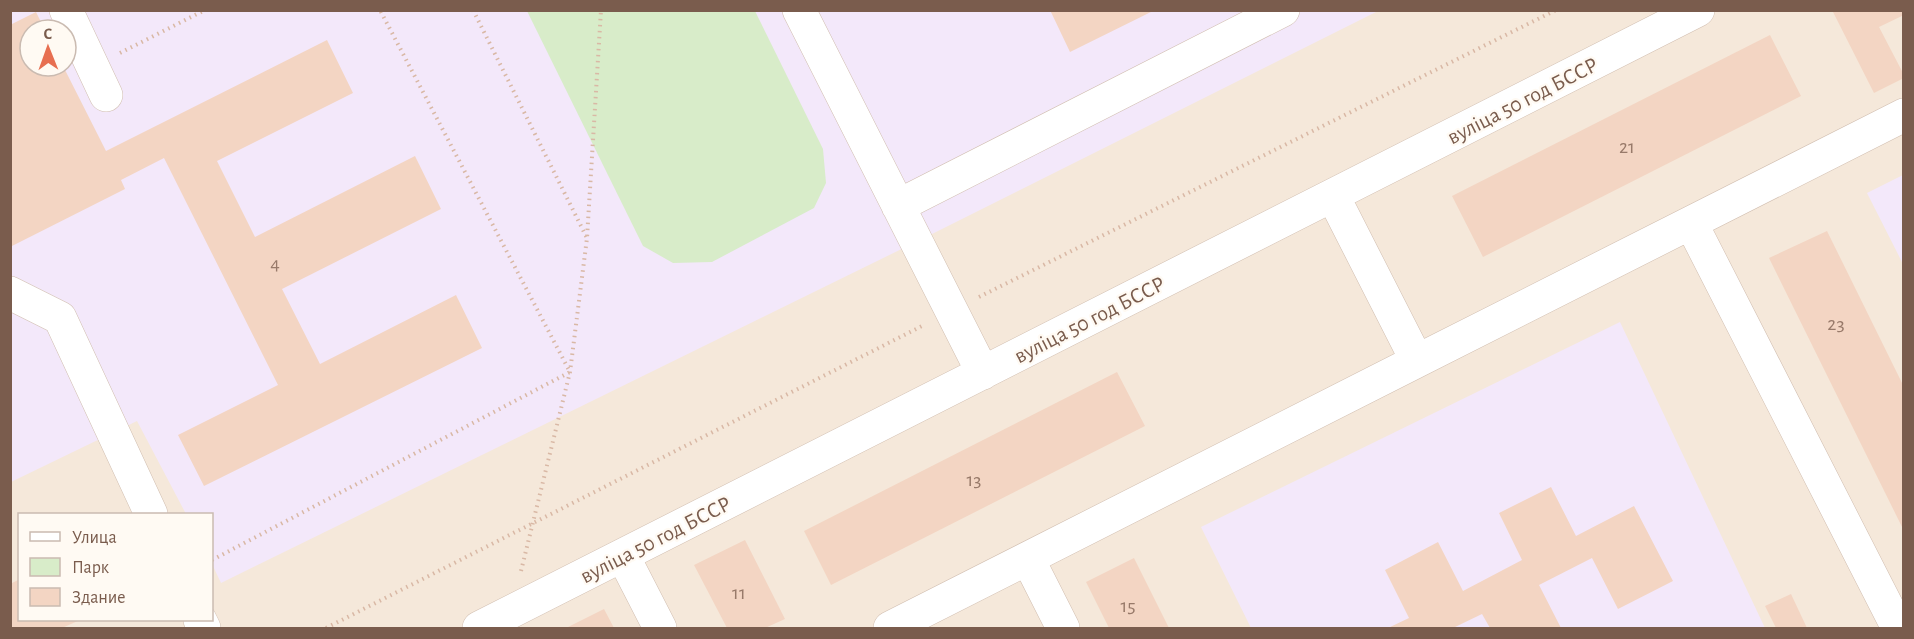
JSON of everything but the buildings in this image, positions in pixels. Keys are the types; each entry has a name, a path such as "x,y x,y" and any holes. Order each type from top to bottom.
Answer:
{"street":[{"path":"66,10 106,95"},
{"path":"799,10 983,373"},
{"path":"898,206 1283,10"},
{"name":"вуліца 50 год БССР","path":"479,628 1698,10"},
{"path":"890,628 1904,115"},
{"path":"1333,196 1417,361"},
{"path":"1691,223 1898,628"},
{"path":"10,293 60,318 151,513"},
{"path":"623,556 660,628"},
{"path":"1028,559 1063,628"}],"path":[{"path":"92,66 206,10"},
{"path":"381,10 570,372"},
{"path":"473,10 587,238"},
{"path":"511,612 570,372 587,238 601,10"},
{"path":"213,559 570,372"}],"shaded area":[{"path":"11,11 1903,11 1903,628 11,628"},
{"path":"11,11 1378,11 924,238 221,583 213,566 213,513 185,513 137,421 11,482"},
{"path":"1903,175 1903,264 1867,193"},
{"path":"1620,322 1765,628 1251,628 1201,527"}],"green space":[{"path":"527,11 755,11 823,149 826,183 814,208 712,262 673,263 643,246"}]}
